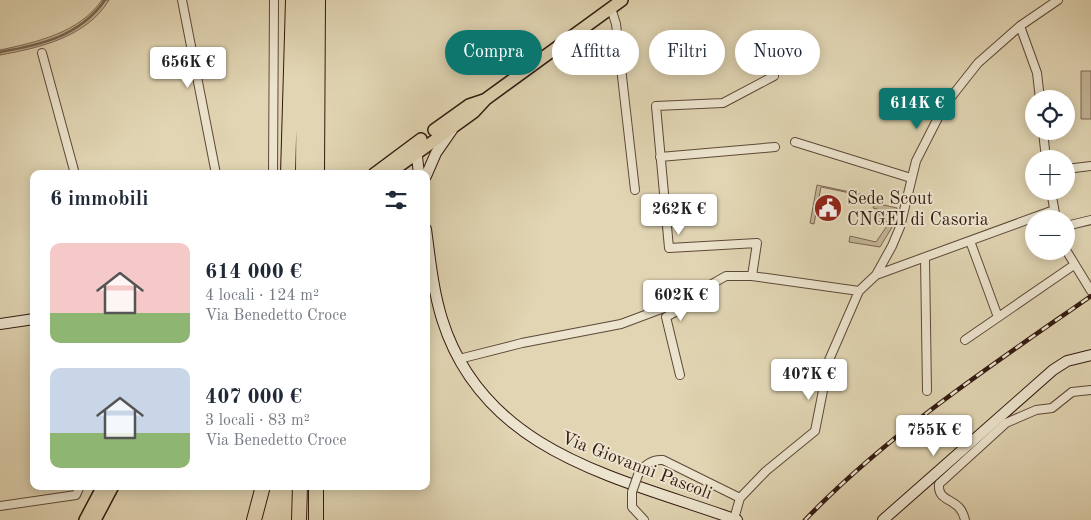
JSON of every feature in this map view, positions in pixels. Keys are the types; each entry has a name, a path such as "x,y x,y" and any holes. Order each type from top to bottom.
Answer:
{"highway":[{"path":"288,170 293,0"},
{"path":"303,170 304,0"},
{"path":"317,170 318,0"},
{"path":"254,520 262,490"},
{"path":"300,490 300,520"},
{"path":"316,490 316,520"}],"main road":[{"path":"380,170 474,112 486,99 622,0"},
{"path":"392,170 416,147 469,105 486,99"},
{"path":"85,520 101,490"},
{"path":"95,520 111,490"}],"street":[{"path":"182,0 215,170"},
{"path":"273,170 274,0"},
{"path":"735,520 740,498 766,471 814,431 829,360 859,291 876,275 900,227 911,178 928,133 944,106 978,63 1020,26 1058,0"},
{"path":"611,8 616,24 635,190"},
{"path":"1020,26 1037,73 1039,90"},
{"path":"42,53 75,170"},
{"path":"752,276 757,243 669,248 656,106 723,103 774,76"},
{"path":"426,170 440,145 458,123"},
{"path":"795,142 911,178"},
{"path":"416,147 423,170"},
{"path":"660,157 775,147"},
{"path":"1075,168 1091,166"},
{"path":"1052,200 1054,210"},
{"path":"1075,224 1091,220"},
{"path":"876,275 1025,221"},
{"path":"970,241 998,317"},
{"name":"Via Giovanni Pascoli","path":"430,256 442,321 459,359 493,406 522,432 548,449 582,465 735,520"},
{"path":"924,258 926,391"},
{"path":"1071,260 1091,291"},
{"path":"965,340 1074,265"},
{"path":"459,359 522,343 621,324 656,313 726,276 752,276 859,291"},
{"path":"680,375 666,317 699,299 714,283"},
{"path":"0,324 30,320"},
{"path":"883,520 1053,370 1067,361 1091,355"},
{"path":"965,520 963,512 957,504 941,496 939,484 1006,423 1036,410 1052,408 1072,392 1091,390"},
{"path":"644,520 638,516 632,507 632,492 642,468 651,461 663,460 740,498"},
{"path":"0,506 76,495 78,490"}],"shaded area":[{"path":"102,0 109,0 100,13 75,32 61,39 30,49 0,55 0,50 42,39 82,21"},
{"path":"1081,71 1091,71 1091,119 1081,119"},
{"path":"817,185 874,198 821,187 814,224 810,223"},
{"path":"875,203 897,208 894,224 880,247 849,242 850,236 876,242 889,223 884,220 877,222 875,219 876,214 884,214 885,211 873,208"}],"waterway":[{"path":"0,52 30,46 58,37 84,22 105,0"}],"railway":[{"path":"805,520 837,488 906,429 979,374 1091,296"}],"place":[{"name":"Sede Scout CNGEI di Casoria","path":"828,208"}]}
